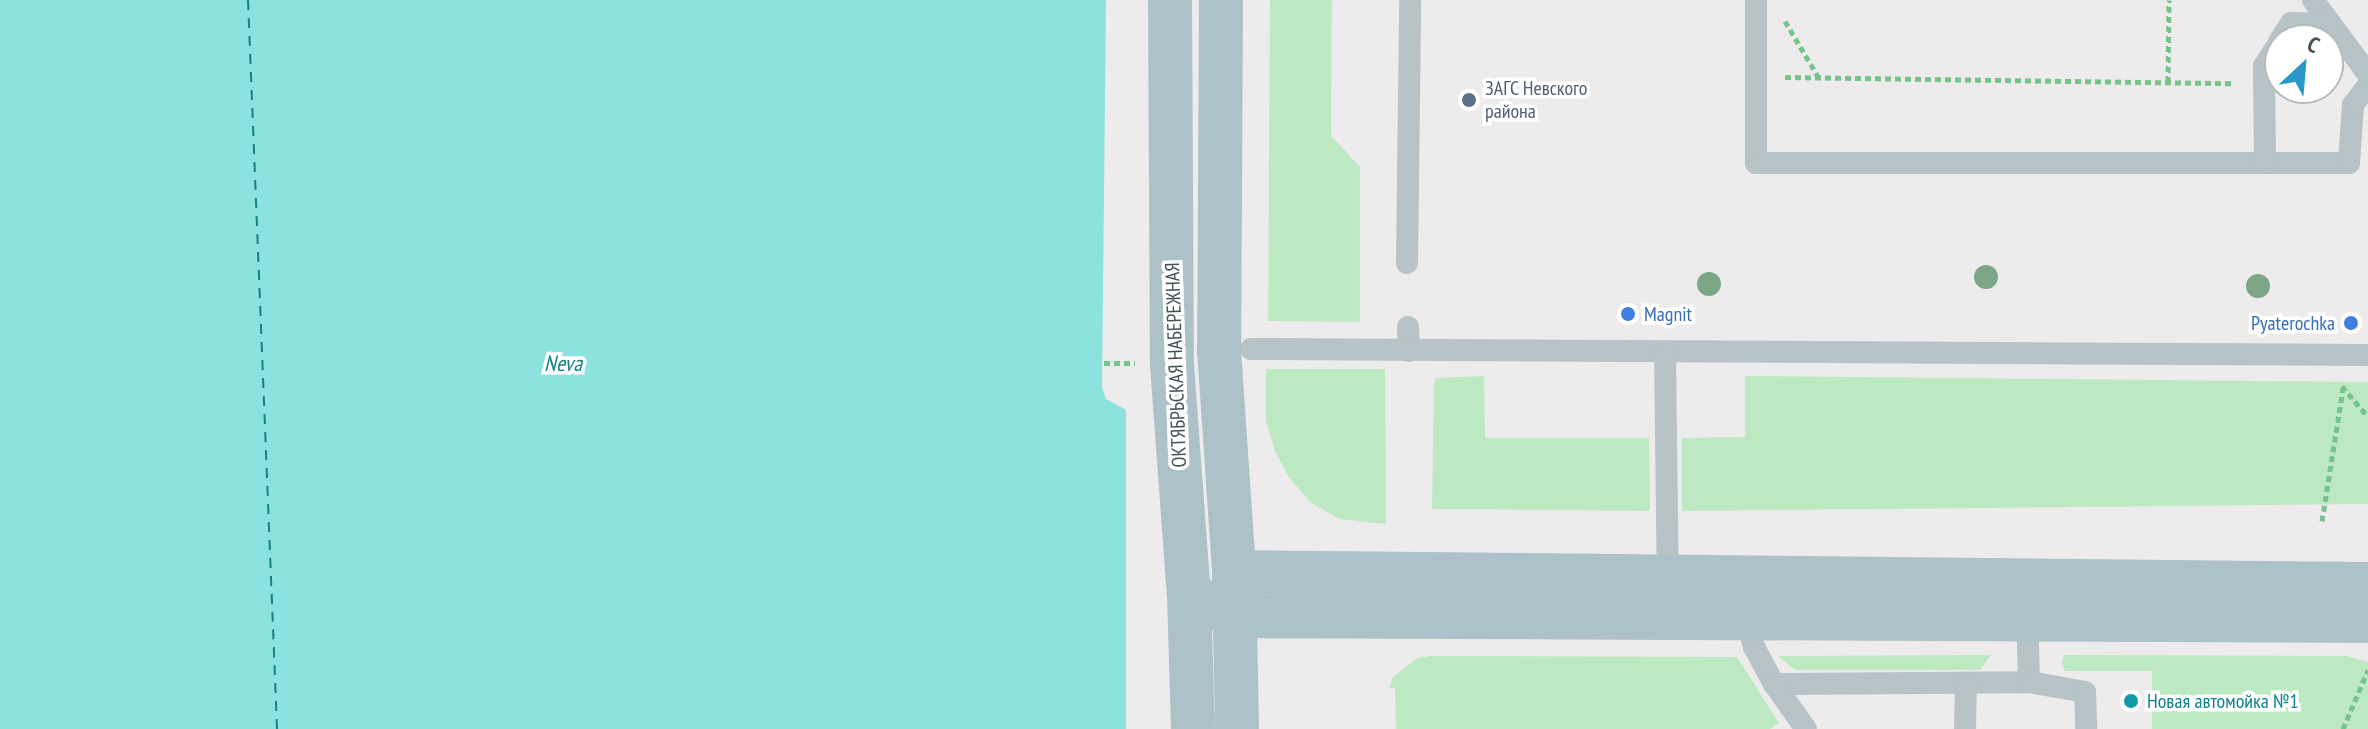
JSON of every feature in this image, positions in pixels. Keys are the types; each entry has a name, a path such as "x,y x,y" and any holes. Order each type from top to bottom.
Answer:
{"main road":[{"name":"ОКТЯБРЬСКАЯ НАБЕРЕЖНАЯ","path":"1170,0 1172,365 1189,594 1193,729"},
{"path":"1221,0 1219,350 1234,572 1237,729"},
{"path":"1234,572 1669,597"},
{"path":"1189,594 1234,616 1669,597 2026,599 2368,584"},
{"path":"2026,599 2368,621"}],"lane":[{"path":"1407,263 1410,0"},
{"path":"1756,0 1756,163 2349,163 2353,105 2368,85"},
{"path":"2313,0 2331,24"},
{"path":"2290,24 2331,24"},
{"path":"2344,42 2368,74"},
{"path":"2264,104 2265,163"},
{"path":"1408,327 1409,351"},
{"path":"1251,349 2368,355"},
{"path":"1665,352 1669,597"},
{"path":"1189,594 1234,572"},
{"path":"1744,597 1754,647 1774,684 1806,729"},
{"path":"2026,599 2029,682"},
{"path":"1774,684 2029,682 2085,692 2086,729"},
{"path":"1965,729 1966,683"}],"path":[{"path":"2168,82 2169,0"},
{"path":"1780,13 1819,78"},
{"path":"1756,76 2264,84"},
{"path":"2332,355 2343,388 2368,417"},
{"path":"1104,363 1131,363"},
{"path":"2322,521 2343,388"},
{"path":"2343,729 2368,670"}],"green space":[{"path":"1270,0 1332,0 1331,136 1360,167 1360,322 1268,321"},
{"path":"1266,369 1385,369 1386,524 1340,519 1311,503 1290,479 1275,451 1266,421"},
{"path":"1484,376 1485,438 1649,438 1650,511 1432,509 1436,378"},
{"path":"1745,376 2368,382 2368,504 1682,511 1682,438 1745,437"},
{"path":"1991,655 1980,670 1795,670 1778,656"},
{"path":"2064,655 2347,656 2368,662 2368,729 2152,729 2152,671 2065,671 2062,662"},
{"path":"1737,657 1779,723 1770,729 1396,729 1395,688 1389,688 1393,677 1417,658"}],"water":[{"name":"Neva","path":"0,0 1106,0 1102,388 1106,399 1126,410 1126,729 0,729"}],"ferry route":[{"path":"248,0 277,729"}],"place":[{"name":"ЗАГС Невского района","path":"1469,100"},
{"name":"Magnit","path":"1628,314"},
{"name":"Pyaterochka","path":"2351,323"},
{"name":"Новая автомойка №1","path":"2131,701"}]}
